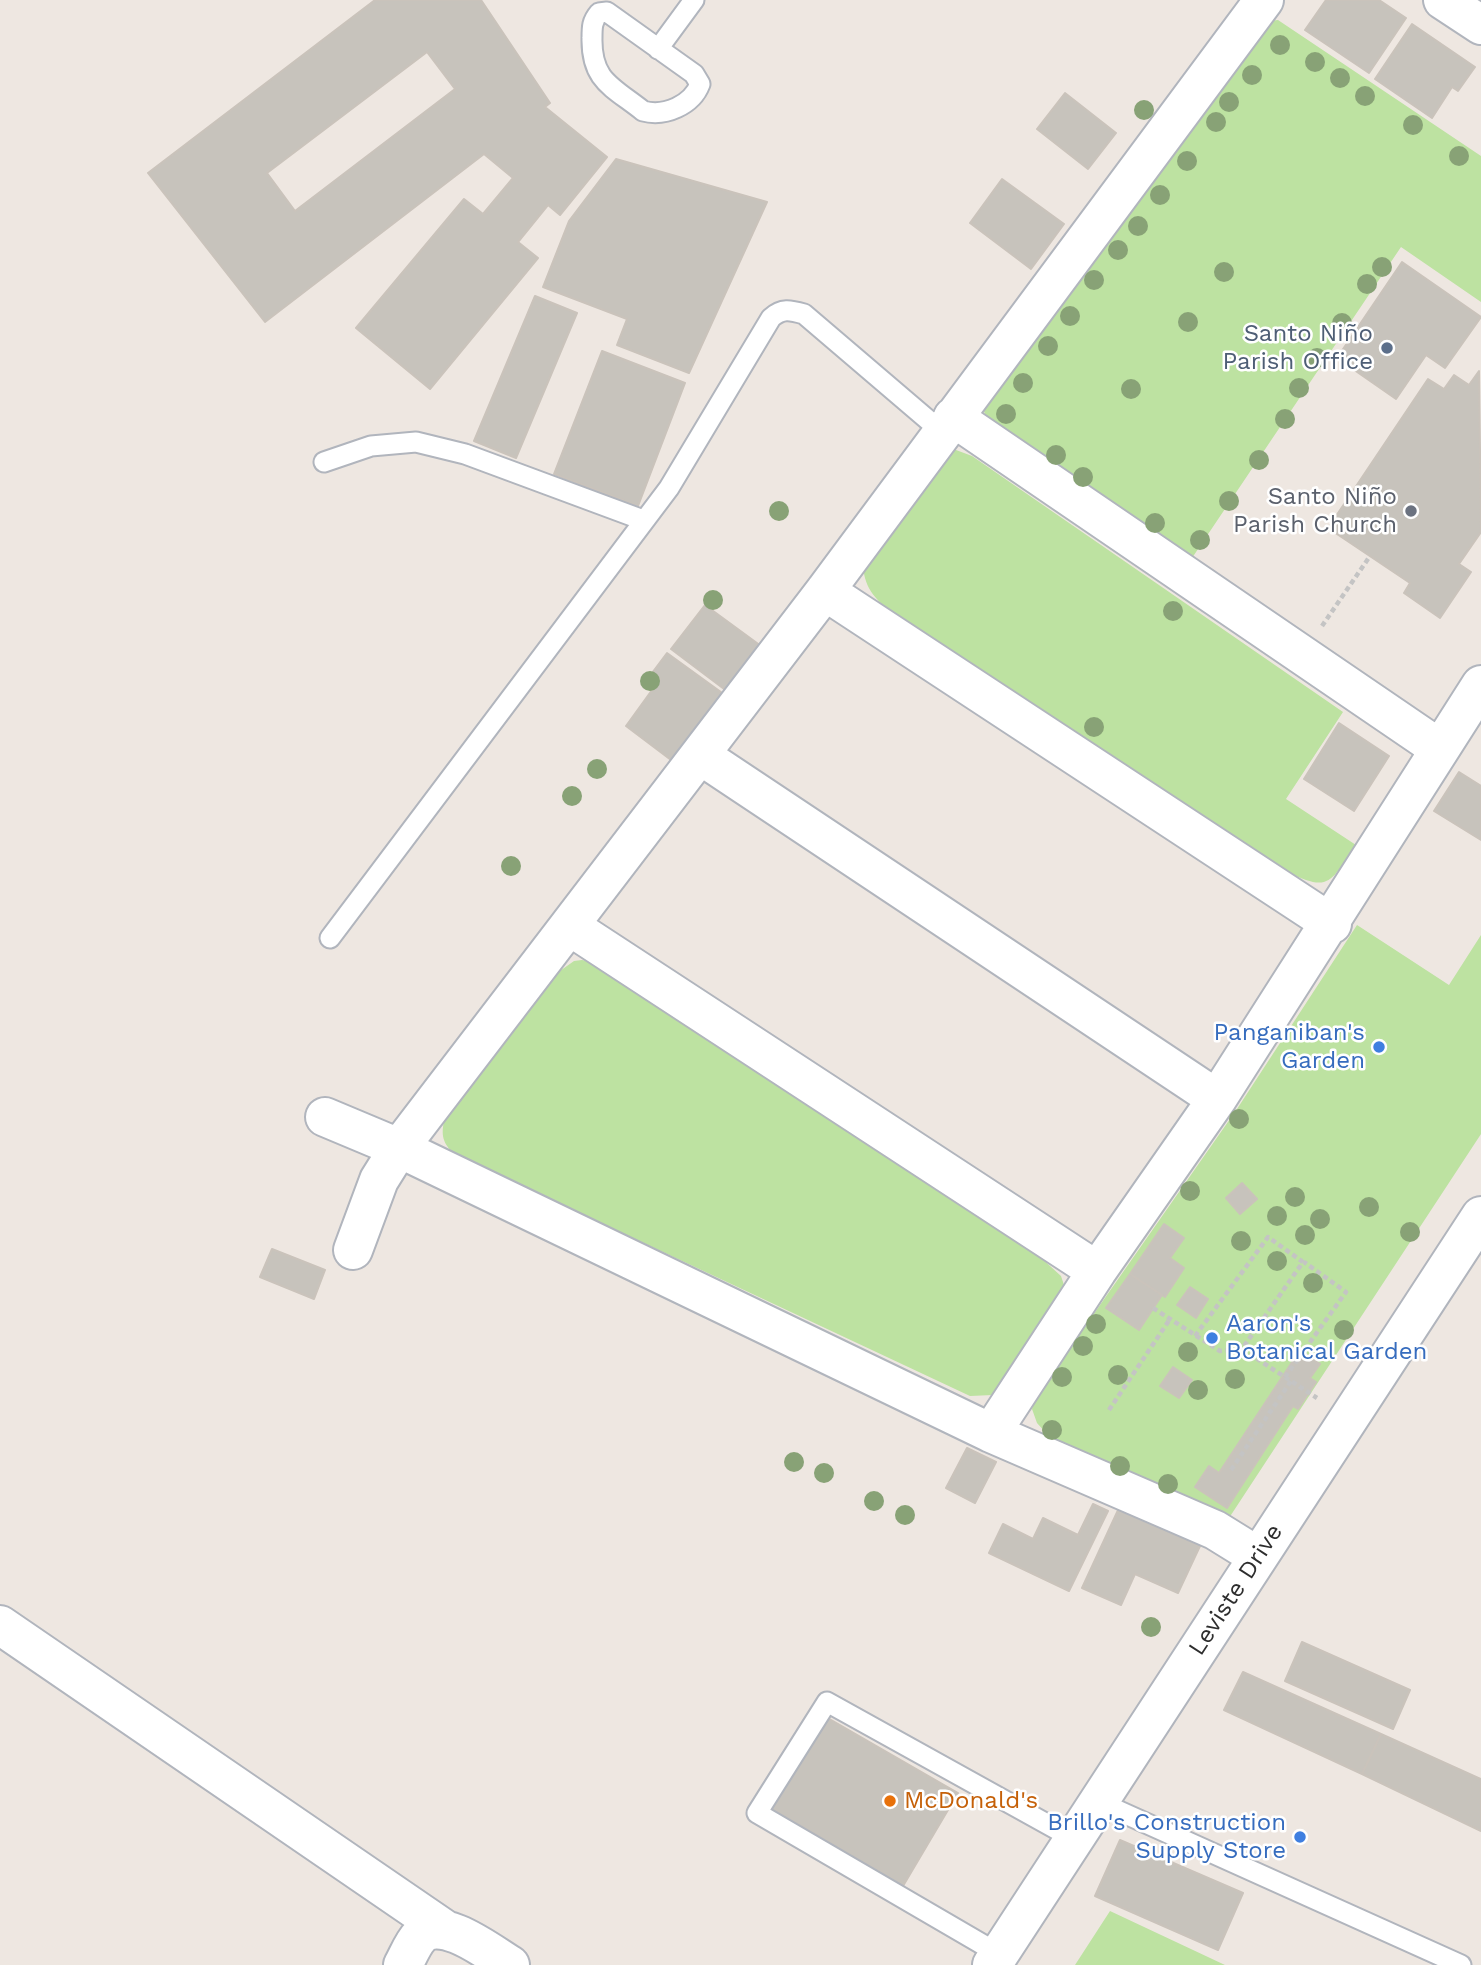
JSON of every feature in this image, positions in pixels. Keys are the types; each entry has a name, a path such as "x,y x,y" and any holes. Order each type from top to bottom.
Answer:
{"street":[{"path":"353,1250 379,1180 400,1148 825,591 1264,0"},
{"path":"1443,0 1481,25"},
{"path":"947,424 1440,750"},
{"path":"825,591 1332,924"},
{"path":"991,1433 1097,1271 1217,1099 1332,924 1481,685"},
{"path":"701,755 1217,1099"},
{"path":"570,926 1097,1271"},
{"path":"325,1117 400,1148 991,1433 1216,1530 1257,1556"},
{"name":"Leviste Drive","path":"996,1960 1481,1216"},
{"path":"0,1625 444,1929 457,1933 510,1965"},
{"path":"403,1965 419,1936 430,1930 444,1929"}],"lane":[{"path":"658,49 694,0"},
{"path":"607,12 658,49 694,74 700,84 687,104 653,113 643,111 595,71 591,58 592,24 599,13 607,12"},
{"path":"330,938 669,488 771,318 779,311 790,310 804,314 947,424"},
{"path":"324,462 371,446 416,442 465,454 643,520"},
{"path":"996,1960 757,1813 827,1702 1074,1839"},
{"path":"1099,1802 1461,1965"}],"path":[{"path":"1336,604 1370,556"},
{"path":"1195,1336 1268,1237 1346,1292 1285,1377"},
{"path":"1242,1349 1303,1262"},
{"path":"1153,1308 1220,1352 1242,1349 1291,1381 1231,1470"},
{"path":"1109,1410 1170,1319"}],"green space":[{"path":"1278,20 1481,156 1481,302 1401,247 1190,561 989,424 983,409 1269,21"},
{"path":"956,450 972,456 1343,712 1286,799 1356,845 1335,875 1329,880 1313,882 1288,872 893,614 875,597 867,585 863,561 943,451"},
{"name":"Aaron's Botanical Garden","path":"1357,925 1449,985 1481,935 1481,1134 1229,1518 1071,1449 1046,1433 1037,1423 1032,1409 1035,1398 1237,1109"},
{"path":"574,961 592,962 1038,1255 1061,1276 1065,1288 993,1395 970,1396 454,1154 444,1139 444,1121 557,973"},
{"path":"1110,1911 1225,1965 1075,1965"}],"building":[{"path":"375,0 481,0 550,103 545,107 607,157 560,215 548,205 518,242 538,258 430,389 356,328 464,199 483,214 513,178 484,154 265,322 148,173","holes":["427,52 455,89 295,211 267,173"]},
{"path":"1326,0 1379,0 1406,18 1369,73 1305,30"},
{"path":"1412,24 1475,67 1458,91 1452,87 1432,118 1375,79"},
{"path":"1065,93 1116,133 1088,169 1037,129"},
{"path":"616,159 767,202 689,373 617,345 627,319 543,287 569,221"},
{"path":"1002,179 1064,224 1031,269 970,223"},
{"path":"1402,262 1481,317 1445,368 1426,355 1396,399 1337,358"},
{"path":"535,296 577,313 516,458 474,441"},
{"path":"602,351 685,383 638,506 554,474"},
{"name":"Santo Niño Parish Church","path":"1479,371 1481,532 1459,564 1471,572 1440,618 1404,593 1410,583 1328,528 1428,379 1444,389 1454,375 1469,385"},
{"path":"705,605 761,646 728,692 671,649"},
{"path":"667,653 725,695 675,763 626,726 660,679 652,673"},
{"path":"1339,723 1389,756 1354,811 1304,779"},
{"path":"1459,772 1481,786 1481,840 1434,811"},
{"path":"1242,1183 1257,1199 1240,1214 1226,1198"},
{"path":"1164,1224 1184,1238 1170,1258 1184,1268 1165,1297 1130,1274"},
{"path":"272,1249 325,1270 314,1299 260,1277"},
{"path":"1130,1274 1162,1295 1139,1330 1106,1308"},
{"path":"1190,1287 1208,1299 1196,1318 1177,1305"},
{"path":"1300,1350 1320,1364 1310,1378 1316,1382 1298,1409 1293,1406 1227,1508 1195,1487 1209,1466 1219,1473"},
{"path":"1173,1367 1192,1380 1179,1398 1160,1386"},
{"path":"967,1448 996,1462 975,1503 946,1488"},
{"path":"1093,1504 1108,1511 1069,1591 989,1553 1003,1524 1033,1539 1043,1518 1078,1535"},
{"path":"1119,1508 1200,1546 1178,1593 1135,1574 1121,1605 1082,1588"},
{"path":"1302,1642 1410,1690 1393,1729 1285,1681"},
{"path":"1243,1672 1381,1734 1362,1774 1224,1710"},
{"path":"826,1717 958,1793 903,1886 772,1809"},
{"path":"1381,1734 1481,1779 1481,1831 1362,1774"},
{"path":"1120,1840 1243,1893 1218,1950 1095,1896"}],"place":[{"name":"Santo Niño Parish Office","path":"1387,348"},
{"name":"Santo Niño Parish Church","path":"1411,511"},
{"name":"Panganiban's Garden","path":"1379,1047"},
{"name":"Aaron's Botanical Garden","path":"1212,1338"},
{"name":"McDonald's","path":"890,1801"},
{"name":"Brillo's Construction Supply Store","path":"1300,1837"}]}
